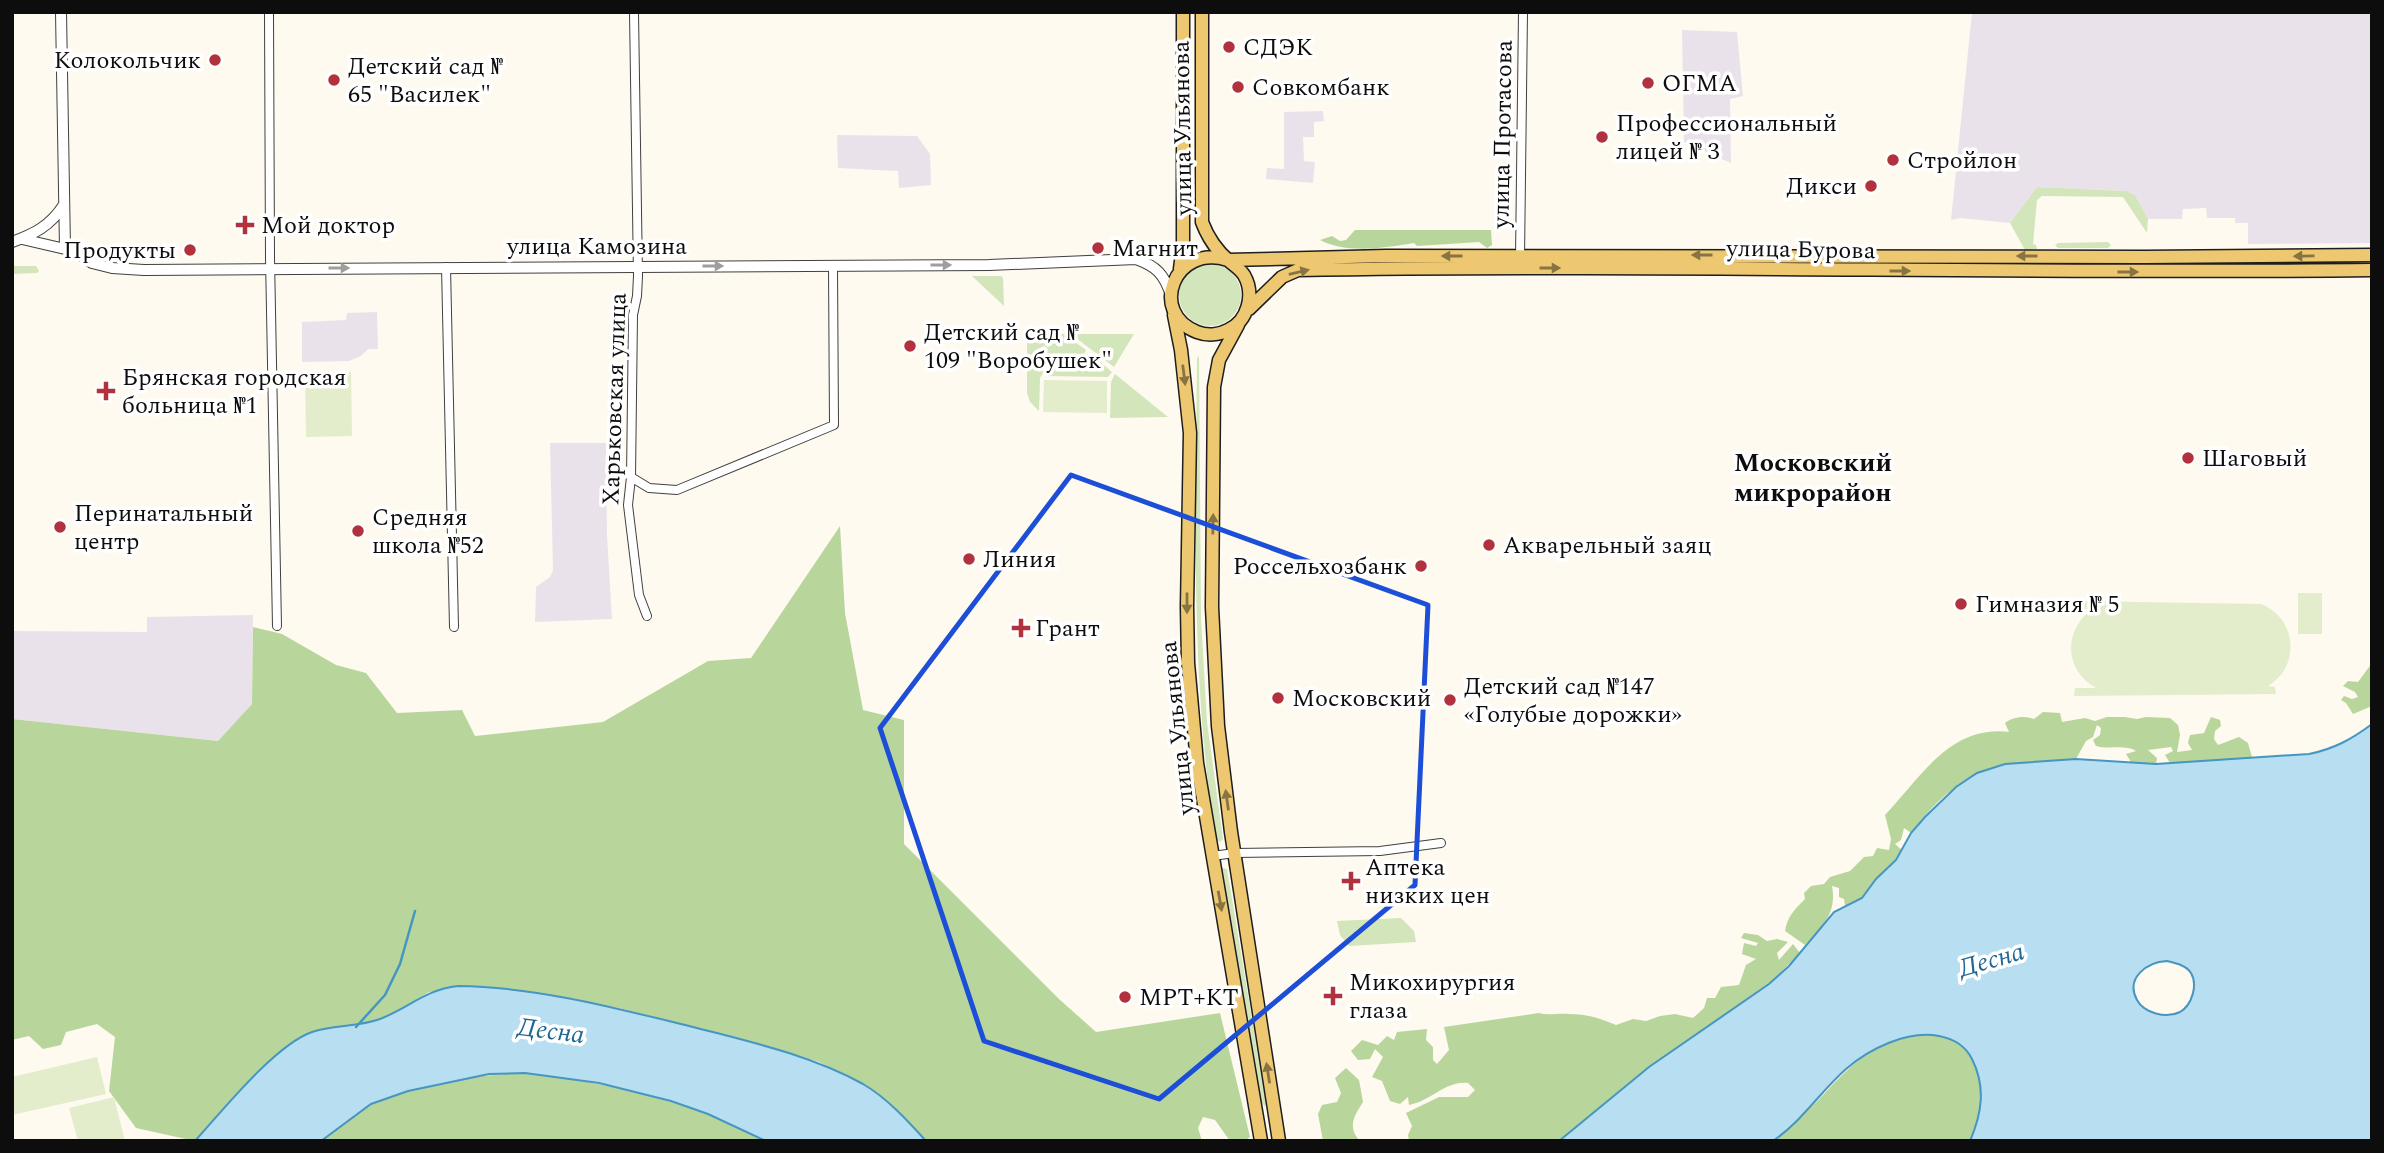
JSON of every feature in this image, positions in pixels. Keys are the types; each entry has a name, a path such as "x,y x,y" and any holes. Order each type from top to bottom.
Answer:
{"main road":[{"name":"улица Ульянова","path":"1180,270 1184,245 1183,12"},
{"name":"улица Ульянова","path":"1202,12 1202,222 1211,243 1228,260"},
{"name":"улица Бурова","path":"1242,317 1282,278 1298,270 1660,255 2372,255"},
{"path":"1204,256 1228,260 1243,273 1249,288 1250,301 1242,317 1229,330 1216,334 1203,334 1190,329 1180,320 1172,301 1173,281 1180,270 1191,261 1204,256"},
{"name":"улица Бурова","path":"1228,260 1289,257 2131,272 2372,270"},
{"name":"улица Ульянова","path":"1172,301 1181,349 1189,433 1187,607 1197,763 1261,1141"},
{"name":"улица Ульянова","path":"1242,317 1219,360 1214,387 1212,601 1218,726 1279,1141"}],"street":[{"path":"61,12 65,248"},
{"path":"269,12 270,268 277,626"},
{"name":"Харьковская улица","path":"634,12 638,296 633,315 631,477 628,505 639,596 647,616"},
{"name":"улица Протасова","path":"1521,262 1524,12"},
{"path":"17,241 42,230 64,206"},
{"name":"улица Камозина","path":"17,241 65,248 92,263 112,268 833,267 1013,265 1136,259 1158,269 1165,279 1172,301"},
{"path":"446,267 454,627"},
{"path":"631,477 649,488 677,490 834,425 833,267"},
{"path":"1212,856 1235,852 1380,851 1441,843"}],"highlighted area":[{"path":"1071,475 1428,605 1415,885 1159,1099 984,1041 880,728"}],"shaded area":[{"path":"1972,12 2372,12 2372,243 2248,244 2248,223 2235,223 2235,218 2207,218 2206,208 2183,209 2182,219 2148,219 2135,195 2126,191 2037,187 2010,223 1960,218 1951,220"},
{"path":"1682,30 1737,32 1743,96 1730,99 1731,163 1684,142"},
{"path":"1323,111 1324,121 1314,122 1314,137 1303,137 1304,161 1315,162 1313,183 1266,179 1267,168 1284,169 1284,112"},
{"path":"837,135 917,136 930,154 931,185 899,188 898,171 838,168"},
{"path":"377,312 378,349 368,349 361,356 349,361 302,362 302,322 346,320 347,313"},
{"path":"550,443 606,443 607,535 612,619 535,622 536,587 550,577 553,570"},
{"path":"253,615 252,704 218,741 12,719 12,631 147,632 147,617"}],"green space":[{"path":"2037,187 2126,191 2135,195 2148,219 2147,233 2123,197 2042,196 2037,200 2033,244 2037,249 2025,250 2010,223"},
{"path":"1355,230 1491,230 1492,245 1487,248 1479,242 1417,246 1414,243 1354,248 1320,240 1332,236 1340,241 1346,240"},
{"path":"2108,242 2111,245 2108,248 2058,248 2055,245 2058,243"},
{"path":"1210,264 1232,273 1241,295 1232,317 1210,326 1188,317 1179,295 1188,273"},
{"path":"12,266 36,266 39,271 12,274"},
{"path":"972,276 1001,276 1004,306"},
{"path":"1027,334 1064,334 1086,350 1084,354 1054,354 1040,378 1039,411 1030,402 1027,393"},
{"path":"1071,334 1134,334 1114,367"},
{"path":"1199,356 1201,618 1207,722 1223,839 1220,842 1216,840 1208,780 1198,660 1196,539"},
{"path":"1094,357 1112,372 1108,377 1047,376 1056,358"},
{"path":"351,372 352,436 306,437 305,373"},
{"path":"1115,374 1168,417 1110,418 1111,382"},
{"path":"1044,380 1107,381 1107,413 1043,412"},
{"path":"840,526 845,613 863,710 904,720 904,844 1059,999 1096,1032 1220,1013 1250,1137 1245,1141 1230,1141 1215,1120 1203,1117 1198,1128 1202,1141 926,1141 888,1103 866,1086 819,1062 768,1046 619,1008 507,989 429,992 381,1018 357,1026 311,1033 285,1048 195,1141 136,1128 109,1091 115,1037 97,1024 66,1032 61,1045 43,1049 29,1036 12,1040 12,719 218,741 252,704 253,627 282,634 336,665 366,673 397,713 462,710 475,736 603,722 708,661 751,658"},
{"path":"2298,593 2322,593 2322,634 2298,634"},
{"path":"2078,601 2261,604 2282,620 2288,631 2290,655 2279,678 2268,686 2275,687 2276,694 2074,696 2075,688 2096,688 2085,680 2073,661 2072,639 2076,628 2092,609 2078,609"},
{"path":"2372,663 2372,706 2353,714 2341,700 2344,696 2352,699 2358,697 2355,692 2343,686 2348,681 2358,682"},
{"path":"2043,712 2060,713 2062,722 2085,718 2095,721 2107,717 2170,718 2178,725 2180,735 2177,752 2192,750 2188,743 2190,735 2204,733 2211,717 2220,720 2221,726 2215,731 2214,739 2218,745 2239,737 2248,743 2252,757 2170,763 2165,755 2173,751 2171,747 2148,750 2157,758 2156,764 2131,762 2126,754 2136,751 2132,749 2096,746 2093,740 2100,735 2101,728 2097,725 2093,737 2086,741 2076,759 2006,764 1992,767 1965,780 1941,799 1911,833 1904,828 1901,840 1895,844 1902,850 1896,860 1876,879 1862,898 1845,906 1844,899 1839,897 1839,888 1832,886 1830,912 1823,925 1805,945 1785,931 1790,917 1805,899 1804,893 1811,886 1824,884 1830,877 1850,871 1864,857 1873,856 1877,848 1889,850 1891,839 1885,815 1938,757 1953,745 1970,737 1988,732 2009,732 2005,723 2008,721 2023,717 2034,719"},
{"path":"1223,868 1227,869 1265,1107 1261,1101 1221,871"},
{"path":"1401,918 1414,931 1416,942 1349,946 1340,935 1337,921"},
{"path":"1744,933 1758,935 1767,941 1777,939 1788,942 1777,953 1779,960 1793,944 1800,953 1769,984 1649,1067 1559,1141 1409,1141 1408,1135 1412,1126 1406,1113 1439,1097 1468,1097 1475,1090 1468,1083 1460,1083 1417,1103 1409,1105 1408,1097 1400,1104 1390,1101 1382,1081 1372,1077 1383,1057 1375,1049 1370,1059 1358,1060 1351,1051 1362,1040 1378,1045 1387,1036 1394,1040 1397,1032 1427,1029 1426,1040 1433,1047 1433,1060 1437,1064 1449,1050 1444,1027 1539,1013 1587,1016 1616,1025 1633,1019 1646,1021 1675,1014 1693,1018 1704,1008 1707,998 1715,998 1721,987 1739,985 1746,965 1756,959 1742,954 1744,943 1756,946 1758,943 1741,938"},
{"path":"1931,1034 1950,1038 1962,1045 1975,1064 1982,1087 1982,1099 1979,1121 1970,1141 1773,1141 1861,1059 1881,1046 1904,1038"},
{"path":"97,1057 106,1094 12,1115 12,1077"},
{"path":"1346,1068 1359,1080 1363,1102 1353,1126 1360,1141 1323,1141 1318,1114 1322,1105 1337,1102 1341,1093 1335,1078"},
{"path":"525,1073 648,1095 708,1114 766,1141 321,1141 363,1109 387,1097 425,1085"},
{"path":"114,1097 125,1141 78,1141 69,1108"}],"water":[{"name":"Десна","path":"2372,724 2372,1141 1970,1141 1981,1100 1976,1069 1969,1054 1959,1043 1944,1037 1927,1035 1889,1043 1855,1062 1793,1125 1773,1141 1559,1141 1649,1067 1769,984 1789,966 1834,912 1862,898 1876,879 1896,860 1911,833 1925,817 1956,787 1977,773 2005,764 2076,759 2156,764 2309,754 2350,739","holes":["2167,961 2189,970 2194,983 2193,994 2188,1005 2180,1012 2156,1014 2140,1005 2134,985 2136,978 2146,968"]},
{"name":"Десна","path":"458,986 517,990 576,1000 693,1027 801,1057 843,1074 872,1090 897,1110 926,1141 766,1141 708,1114 671,1101 599,1083 525,1073 489,1074 408,1091 371,1104 321,1141 195,1141 266,1064 297,1039 320,1030 380,1019 436,991"}],"waterway":[{"path":"356,1027 385,995 400,964 415,911"}],"place":[{"name":"СДЭК","path":"1229,47"},
{"name":"Колокольчик","path":"215,60"},
{"name":"Детский сад № 65 \"Василек\"","path":"334,80"},
{"name":"ОГМА","path":"1648,83"},
{"name":"Совкомбанк","path":"1238,87"},
{"name":"Профессиональный лицей № 3","path":"1602,137"},
{"name":"Стройлон","path":"1893,160"},
{"name":"Дикси","path":"1871,186"},
{"name":"Мой доктор","path":"245,225"},
{"name":"Магнит","path":"1098,248"},
{"name":"Продукты","path":"190,250"},
{"name":"Детский сад № 109 \"Воробушек\"","path":"910,346"},
{"name":"Брянская городская больница №1","path":"106,391"},
{"name":"Шаговый","path":"2188,458"},
{"name":"Перинатальный центр","path":"60,527"},
{"name":"Средняя школа №52","path":"358,531"},
{"name":"Акварельный заяц","path":"1489,545"},
{"name":"Линия","path":"969,559"},
{"name":"Россельхозбанк","path":"1421,566"},
{"name":"Гимназия № 5","path":"1961,604"},
{"name":"Грант","path":"1021,628"},
{"name":"Московский","path":"1278,698"},
{"name":"Детский сад №147 «Голубые дорожки»","path":"1450,700"},
{"name":"Аптека низких цен","path":"1351,881"},
{"name":"Микохирургия глаза","path":"1333,996"},
{"name":"МРТ+КТ","path":"1125,997"}],"district":[{"name":"Московский микрорайон","path":"1813,477"}]}
